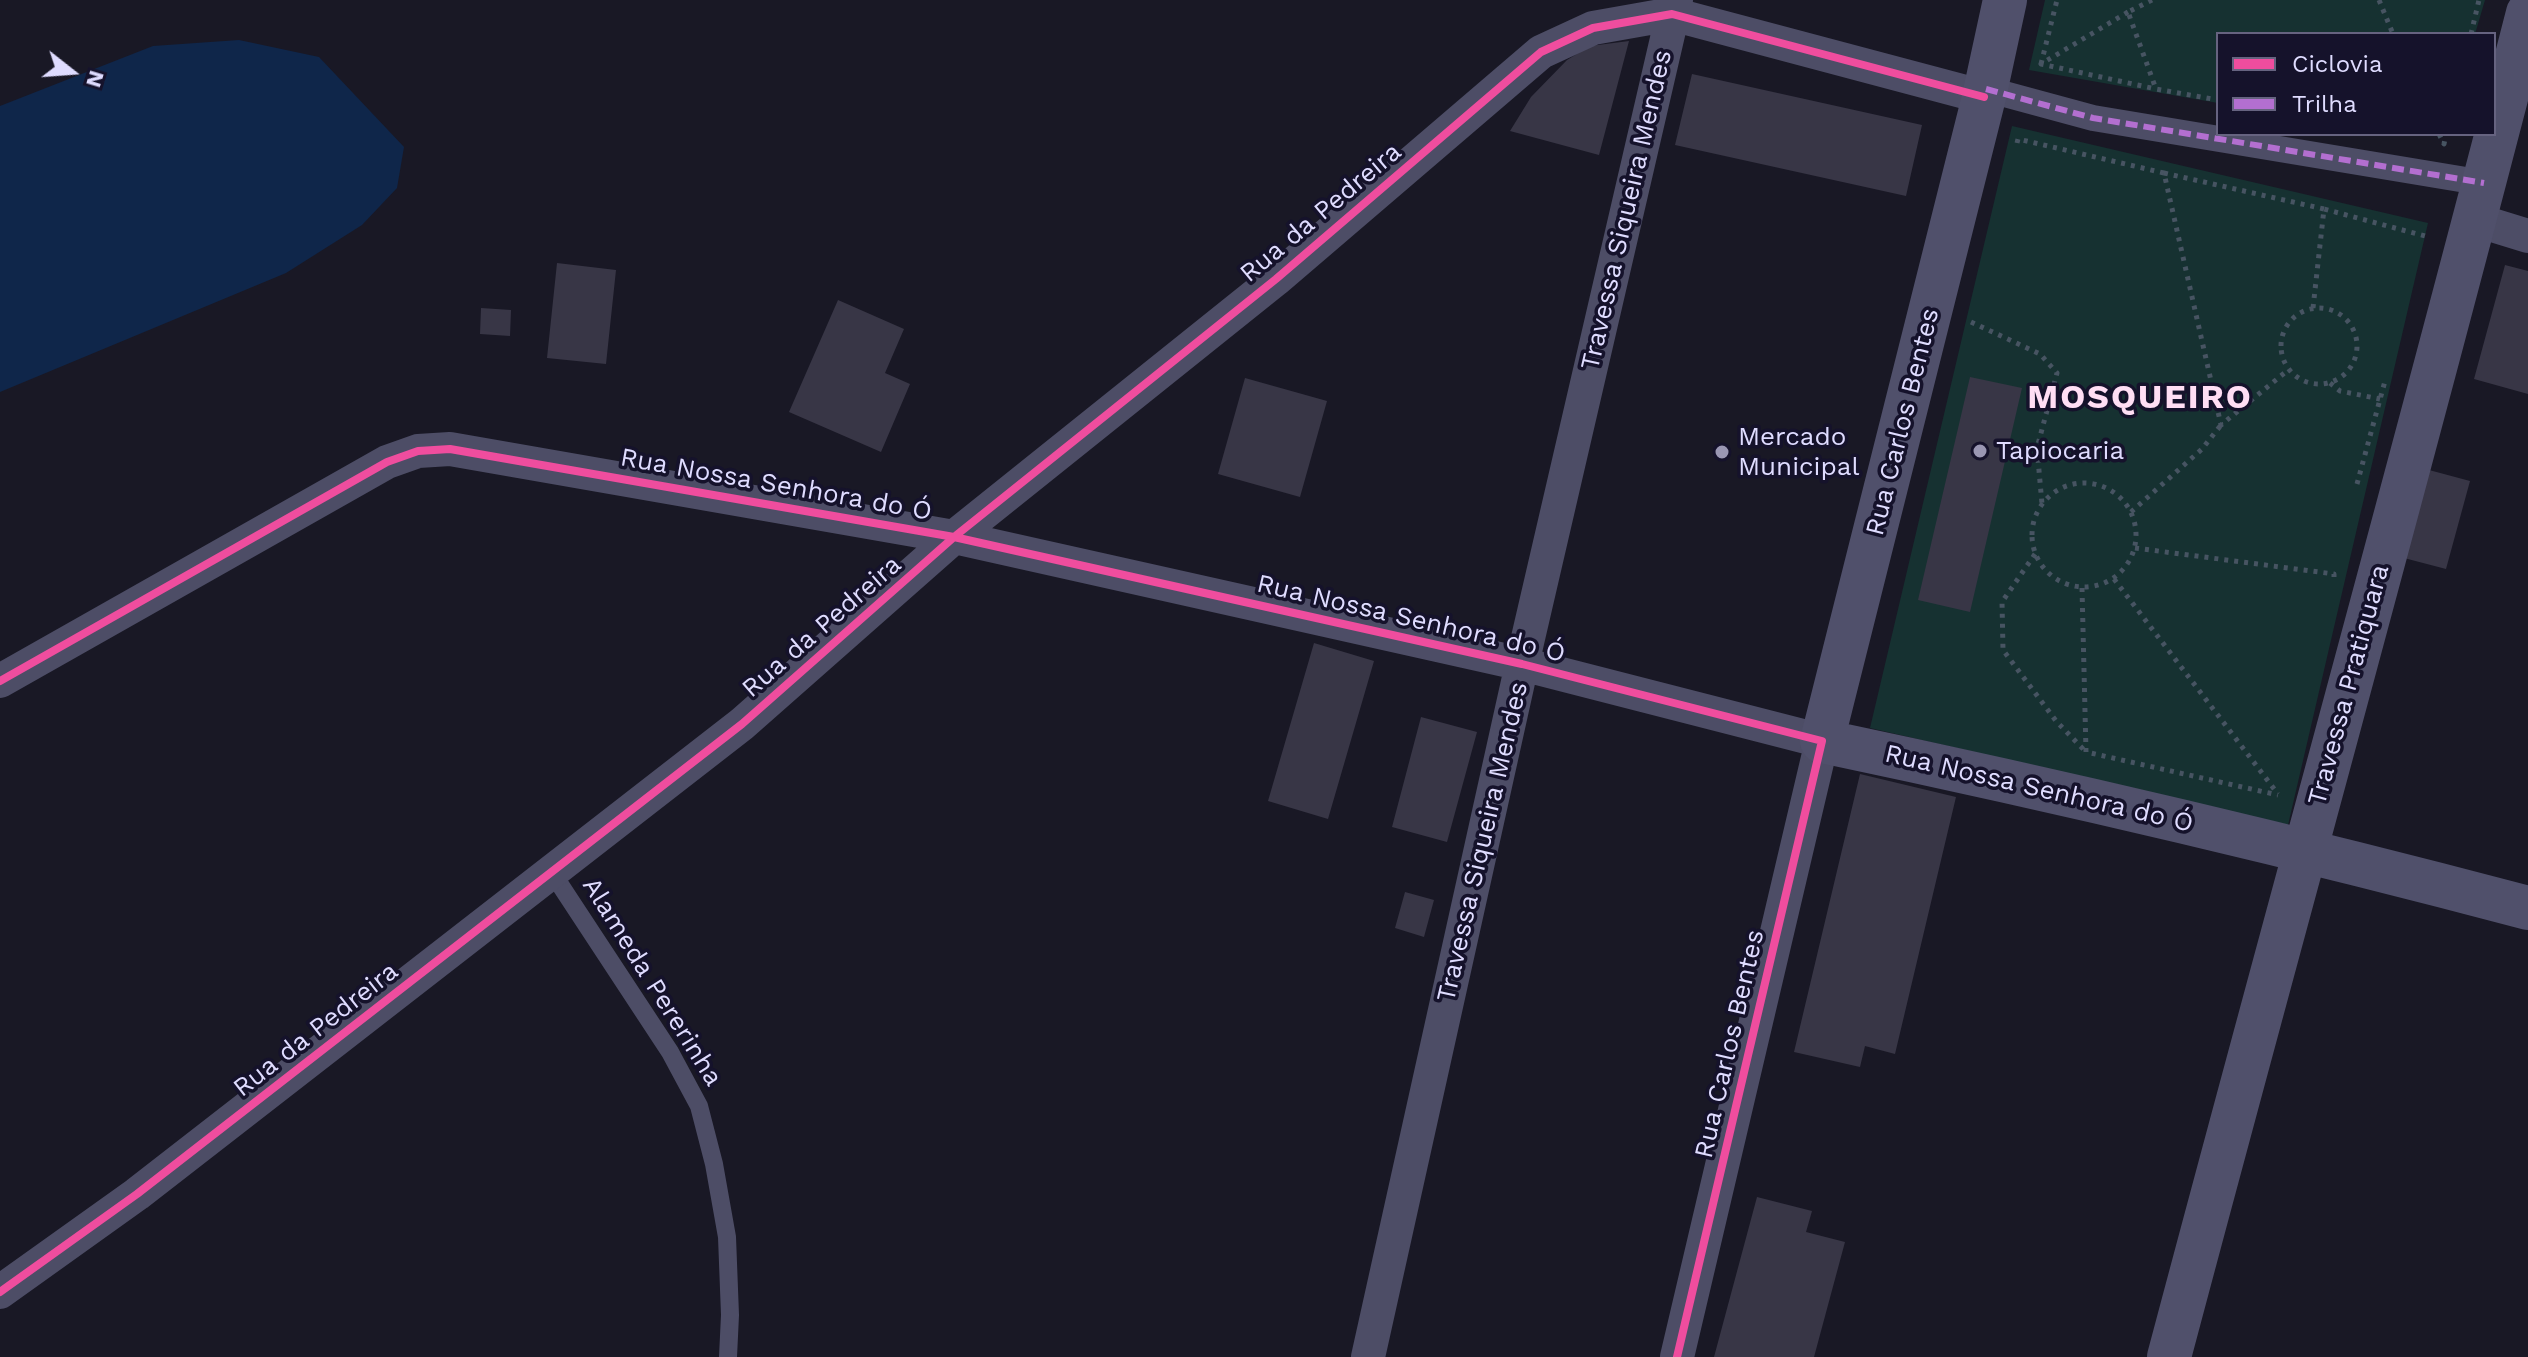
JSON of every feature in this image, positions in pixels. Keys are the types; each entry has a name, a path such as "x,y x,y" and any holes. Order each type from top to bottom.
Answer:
{"main road":[{"name":"Rua Carlos Bentes","path":"1822,741 1985,93 2005,0"},
{"name":"Travessa Pratiquara","path":"2169,1357 2480,202 2528,13"},
{"name":"Rua Nossa Senhora do Ó","path":"1822,741 2051,789 2304,849 2528,908"}],"street":[{"path":"1674,7 1985,93 2480,202 2528,236"},
{"name":"Rua da Pedreira","path":"0,1292 137,1194 553,874 742,724 954,537 1276,279 1541,52 1593,28 1674,7"},
{"name":"Travessa Siqueira Mendes","path":"1368,1357 1522,664 1674,7"},
{"name":"Rua Nossa Senhora do Ó","path":"0,681 387,462 418,451 450,449 954,537 1522,664 1822,741"},
{"name":"Rua Carlos Bentes","path":"1677,1357 1822,741"}],"lane":[{"name":"Alameda Pererinha","path":"553,874 670,1052 699,1106 714,1164 727,1237 728,1357"}],"path":[{"path":"2041,64 2057,0"},
{"path":"2041,64 2152,0"},
{"path":"2379,0 2392,32"},
{"path":"2471,32 2479,0"},
{"path":"2128,12 2156,89"},
{"path":"2384,32 2388,24"},
{"path":"2041,64 2216,100"},
{"path":"2014,154 2018,139 2324,209 2425,236 2421,251"},
{"path":"2164,173 2221,425"},
{"path":"2313,308 2324,209"},
{"path":"1974,307 1970,322 2040,354 2057,373 2037,448 2042,504"},
{"path":"2313,308 2336,311 2354,329 2357,348 2355,361 2343,377 2330,383 2311,384 2299,380 2288,370 2282,358 2280,343 2284,331 2300,312 2313,308"},
{"path":"2353,499 2388,369"},
{"path":"2131,512 2202,449 2221,425 2288,370"},
{"path":"2330,383 2340,391 2380,399"},
{"path":"2080,482 2098,484 2114,492 2131,512 2136,529 2135,548 2114,579 2082,588 2064,584 2049,574 2035,554 2032,539 2034,521 2042,504 2052,493 2068,485 2080,482"},
{"path":"2135,548 2334,574 2331,589"},
{"path":"2035,554 2002,602 2003,650 2056,721 2086,752 2279,795"},
{"path":"2114,579 2279,795"},
{"path":"2082,588 2086,752"},
{"path":"2279,795 2284,781"}],"green space":[{"path":"2045,0 2485,0 2476,32 2216,32 2216,103 2029,70"},
{"path":"2012,126 2428,223 2288,825 1870,728"}],"water":[{"path":"239,40 319,57 404,147 397,188 362,225 286,273 0,392 0,106 153,46"}],"building":[{"path":"1629,41 1599,155 1510,131 1531,97 1567,60 1590,46"},
{"path":"1692,74 1922,125 1906,196 1675,145"},
{"path":"557,263 616,270 606,364 547,358"},
{"path":"2505,265 2528,271 2528,394 2474,379"},
{"path":"838,300 904,329 885,373 910,384 881,452 789,412"},
{"path":"481,308 511,310 510,336 480,334"},
{"path":"1970,377 2022,388 1970,612 1918,600"},
{"path":"1245,378 1327,401 1300,497 1218,474"},
{"path":"2429,470 2470,481 2446,569 2404,558"},
{"path":"1314,643 1374,661 1328,819 1268,801"},
{"path":"1421,717 1477,732 1447,842 1392,827"},
{"path":"1860,774 1956,797 1895,1054 1865,1046 1860,1067 1794,1052"},
{"path":"1405,892 1434,900 1424,937 1395,928"},
{"path":"1757,1197 1812,1211 1806,1232 1845,1242 1814,1357 1714,1357"}],"marked path":[{"path":"1986,89 2093,118 2484,183"}],"cycle path":[{"path":"0,1292 137,1194 742,724 954,537 1276,279 1541,52 1593,28 1672,14 1984,97"},
{"path":"0,681 387,462 418,451 450,449 954,537 1522,664 1822,741 1677,1357"}],"place":[{"name":"Tapiocaria","path":"1980,451"},
{"name":"Mercado Municipal","path":"1722,452"}],"district":[{"name":"MOSQUEIRO","path":"2140,398"}]}
